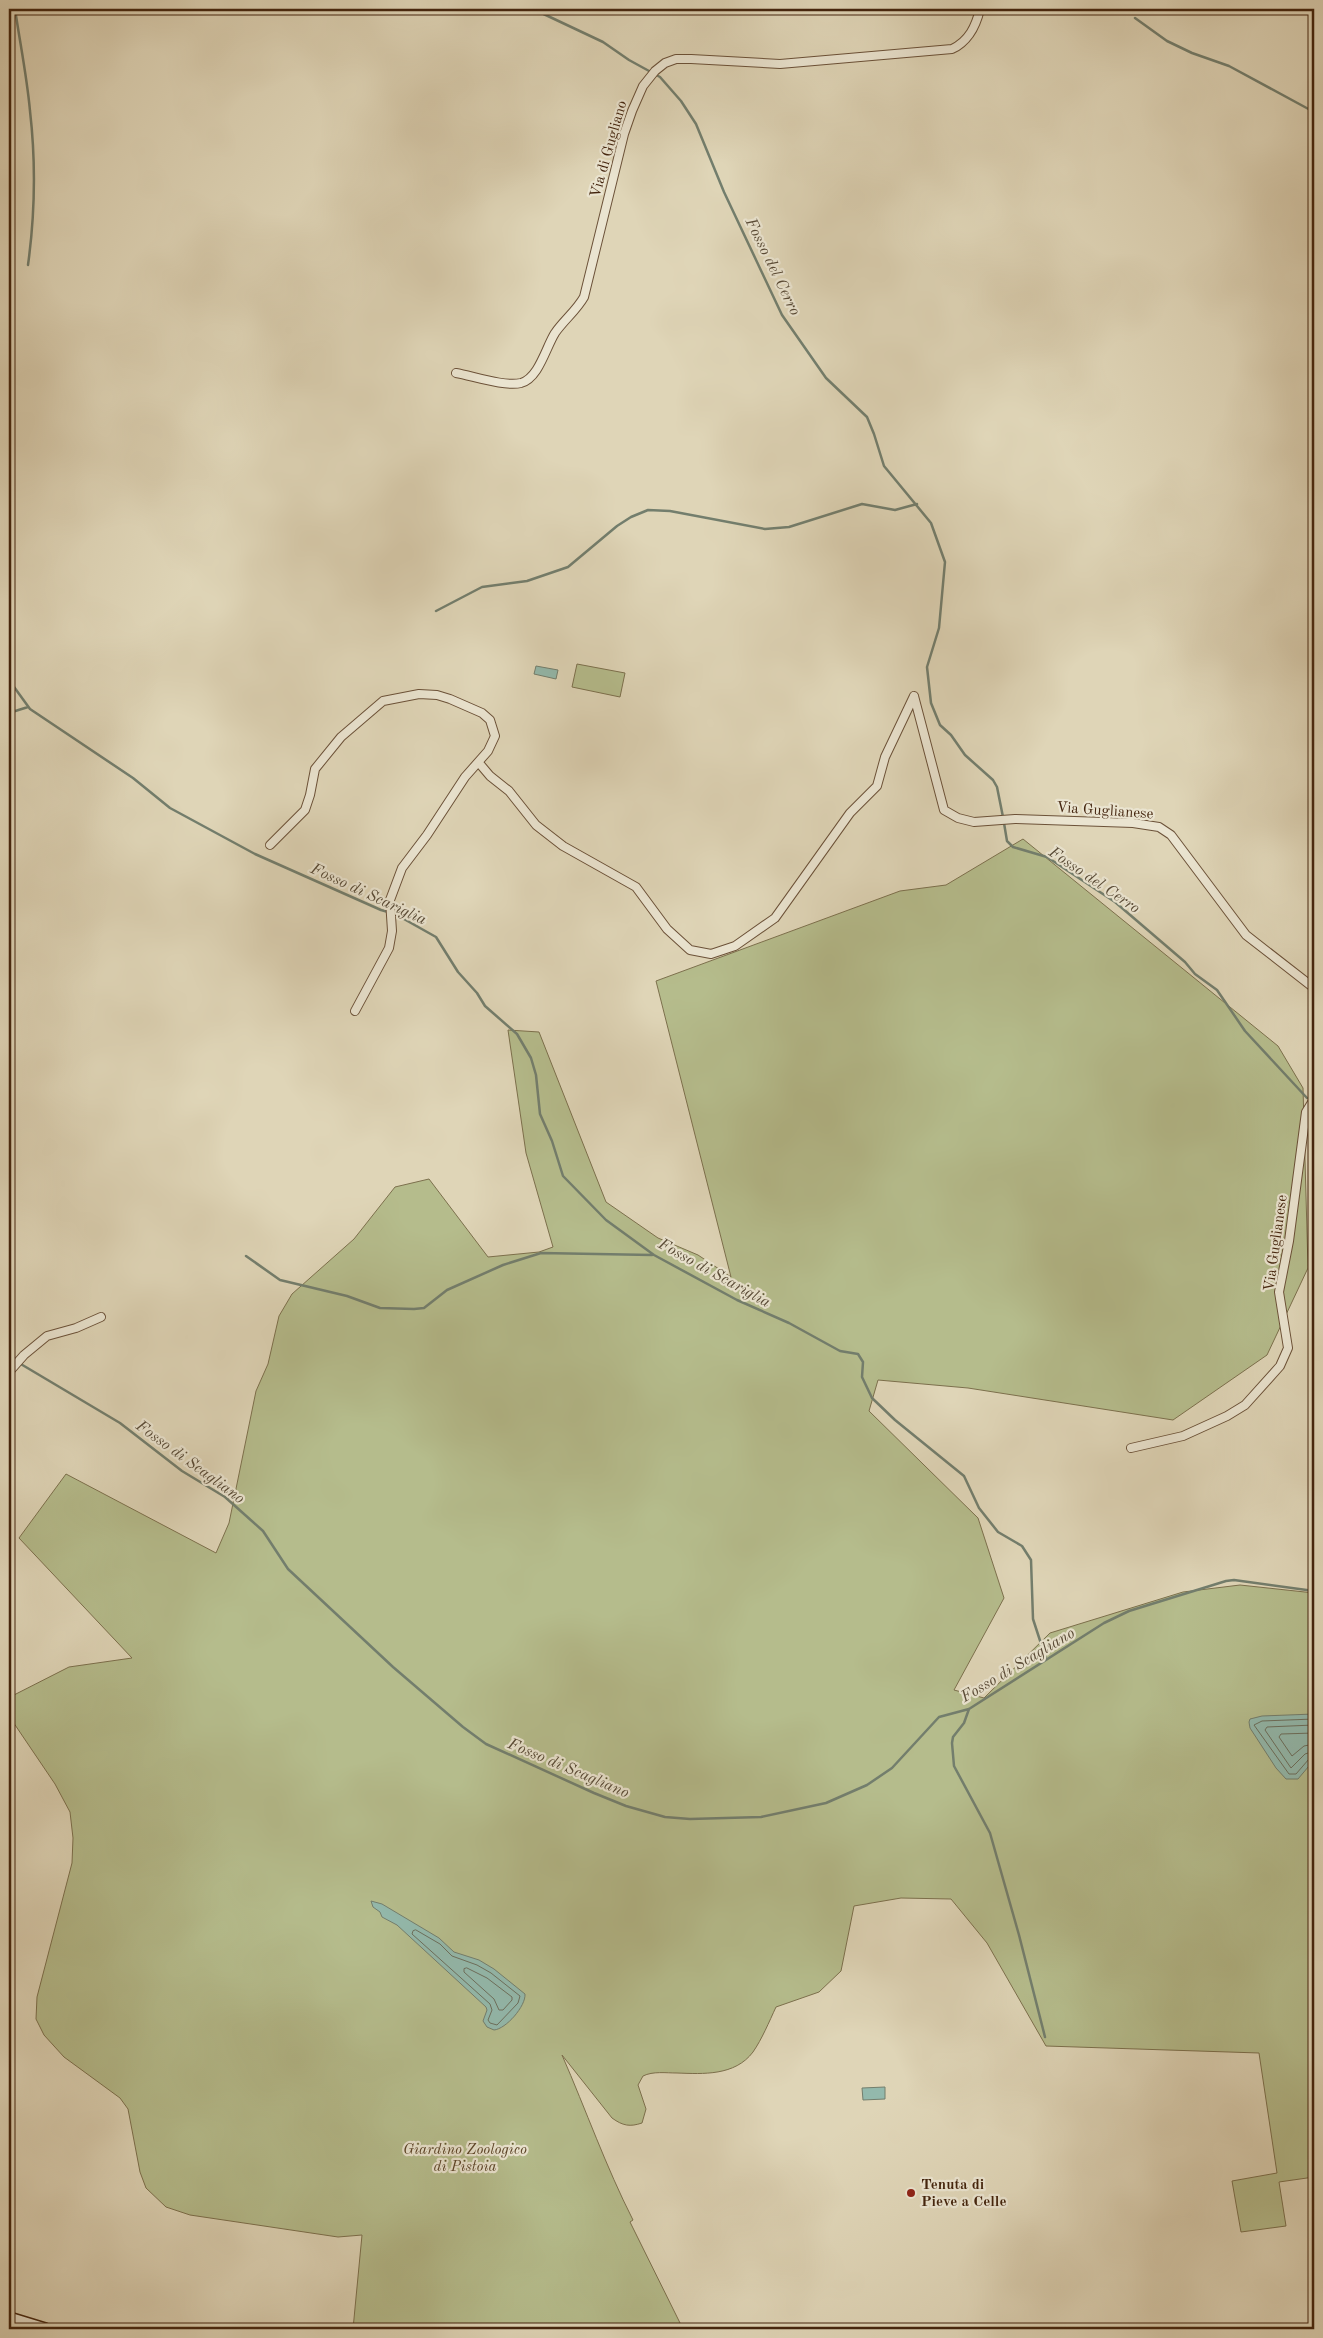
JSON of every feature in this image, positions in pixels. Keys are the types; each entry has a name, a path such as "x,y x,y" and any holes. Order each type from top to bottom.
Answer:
{"main road":[{"path":"9,2318 45,2329"}],"street":[{"name":"Via di Gugliano","path":"456,373 511,383 527,380 534,372 556,332 575,312 586,288 624,134 643,86 655,71 676,59 780,64 952,49 961,45 970,35 978,20 980,9"},
{"path":"270,844 304,810 310,795 315,769 341,737 383,701 406,696 437,695 463,703 482,713 490,720 495,736 488,751 465,777 427,835 402,868 390,900 392,931 389,948 355,1010"},
{"name":"Via Guglianese","path":"479,763 490,776 509,791 536,825 564,846 636,887 667,929 690,950 711,954 735,946 775,918 850,813 877,786 885,757 914,696 944,810 958,818 974,822 1015,819 1133,823 1159,827 1171,835 1246,935 1314,988"},
{"name":"Via Guglianese","path":"1131,1448 1183,1436 1228,1416 1245,1405 1280,1366 1288,1348 1279,1292 1289,1241 1306,1112 1314,1099"},
{"path":"9,1372 24,1355 47,1336 76,1328 101,1317"}],"green space":[{"path":"577,664 625,673 620,697 572,687"},
{"name":"Giardino Zoologico di Pistoia","path":"1023,839 1278,1046 1303,1088 1308,1268 1267,1355 1173,1420 968,1388 878,1380 869,1411 978,1518 1004,1598 954,1690 984,1698 1050,1633 1183,1592 1240,1585 1314,1593 1314,2177 1279,2182 1286,2226 1241,2232 1232,2181 1277,2173 1259,2053 1046,2046 987,1943 951,1899 901,1898 854,1906 841,1971 819,1992 776,2007 759,2042 746,2060 737,2066 718,2072 697,2074 655,2073 643,2076 638,2085 646,2109 642,2123 627,2125 612,2118 562,2055 605,2159 633,2220 630,2222 683,2329 353,2329 362,2235 338,2237 190,2215 166,2207 146,2188 140,2172 128,2109 120,2098 64,2057 44,2035 36,2019 37,1997 72,1863 73,1838 70,1812 55,1784 9,1716 10,1697 69,1667 132,1658 19,1538 66,1474 216,1553 229,1523 256,1391 268,1364 279,1316 292,1294 354,1239 395,1187 429,1179 488,1257 539,1252 553,1247 526,1153 508,1030 539,1032 606,1202 658,1238 698,1255 731,1277 656,981 900,891 946,885"}],"water":[{"path":"536,666 558,670 556,679 534,674"},
{"path":"1314,1714 1314,1760 1298,1779 1286,1779 1276,1768 1250,1728 1250,1719 1262,1716"},
{"path":"371,1901 382,1904 439,1938 454,1952 479,1960 494,1969 525,1994 519,2010 499,2029 494,2030 487,2027 483,2021 487,2010 486,2007 397,1925 382,1917 380,1912 373,1907"},
{"path":"885,2087 885,2099 863,2100 862,2088"}],"waterway":[{"path":"15,9 27,86 34,169 32,227 28,265"},
{"name":"Fosso del Cerro","path":"533,9 603,42 629,60 660,77 681,101 696,124 724,192 782,315 826,378 867,417 884,466 931,523 945,562 939,628 927,667 931,703 940,725 951,735 965,755 993,780 997,787 1003,817"},
{"path":"1135,18 1167,41 1192,53 1229,66 1314,112"},
{"path":"436,611 482,587 527,581 568,567 617,526 631,517 648,510 670,511 765,529 789,527 862,504 895,510 917,504"},
{"name":"Fosso di Scariglia","path":"9,680 30,709 133,778 170,808 255,854 381,910 395,914 436,937 458,972 477,993 485,1006 517,1034 531,1058 536,1075 540,1114 552,1141 563,1176 606,1220 654,1255 737,1300 789,1323 840,1351 858,1354 863,1362 862,1377 872,1398 895,1420 964,1476 979,1508 998,1532 1022,1546 1031,1560 1033,1619 1046,1659"},
{"path":"9,713 28,707"},
{"name":"Fosso del Cerro","path":"1004,823 1007,841 1013,847 1047,857 1115,902 1185,962 1195,974 1217,990 1245,1031 1307,1098"},
{"name":"Fosso del Cerro","path":"1309,1113 1314,1133"},
{"path":"246,1256 280,1280 347,1296 380,1308 414,1309 424,1308 447,1290 503,1265 541,1253 652,1255"},
{"name":"Fosso di Scagliano","path":"9,1357 120,1423 182,1471 225,1497 263,1531 288,1569 393,1667 463,1727 486,1744 594,1793 626,1806 665,1817 690,1819 761,1817 826,1803 867,1785 892,1768 939,1717 969,1709 1104,1623 1129,1611 1234,1580 1314,1591"},
{"path":"969,1709 964,1723 953,1737 954,1766 990,1833 1045,2037"}],"place":[{"name":"Tenuta di Pieve a Celle","path":"911,2193"}]}
